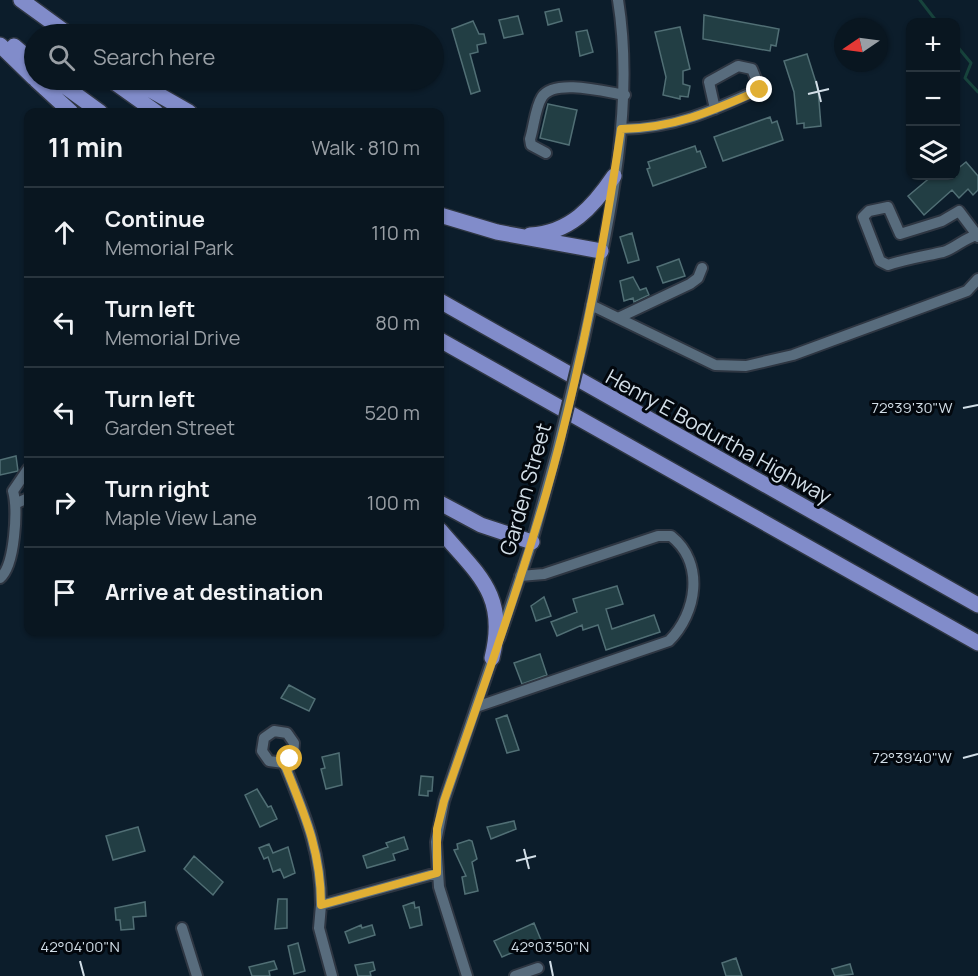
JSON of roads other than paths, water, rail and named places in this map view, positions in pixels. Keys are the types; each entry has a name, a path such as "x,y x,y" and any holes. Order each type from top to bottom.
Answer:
{"highway":[{"path":"9,0 40,24"},
{"path":"21,0 54,24"},
{"path":"0,35 24,55"},
{"path":"0,45 24,68"},
{"path":"47,90 67,108"},
{"path":"70,90 94,108"},
{"path":"125,90 150,108"},
{"path":"150,90 182,108"},
{"path":"498,232 534,235 562,227 591,209 614,176"},
{"path":"444,216 498,232 601,251"},
{"name":"Henry E Bodurtha Highway","path":"444,303 978,605"},
{"path":"444,342 978,643"},
{"path":"444,505 481,525 532,542"},
{"path":"444,535 485,584 493,599 497,624 492,658"}],"street":[{"name":"Garden Street","path":"467,976 443,901 437,873 436,842 440,816 532,542 584,339 614,176 625,95 626,59 618,0"},
{"path":"621,129 653,129 714,109 760,90 753,69 738,66 709,82 714,109"},
{"path":"546,153 531,145 530,139 540,99 547,92 571,87 625,95"},
{"path":"888,207 900,234 942,221 957,211 977,236 968,237 954,248 942,252 888,264 880,261 863,217 869,211 888,207"},
{"path":"618,318 690,284 698,278 702,268"},
{"path":"591,305 715,365 746,366 794,355 967,291 978,279"},
{"path":"0,578 10,561 16,503 14,491 24,475"},
{"path":"16,503 24,500"},
{"path":"476,707 669,641 676,634 694,598 693,578 687,557 671,536 658,536 544,574 520,576"},
{"path":"284,763 316,847 321,876 319,928 332,976"},
{"path":"321,905 437,873"},
{"path":"182,928 197,976"},
{"path":"515,976 538,968"}],"waterway":[{"path":"920,0 934,18"},
{"path":"960,50 971,63 965,78 978,92"}]}
